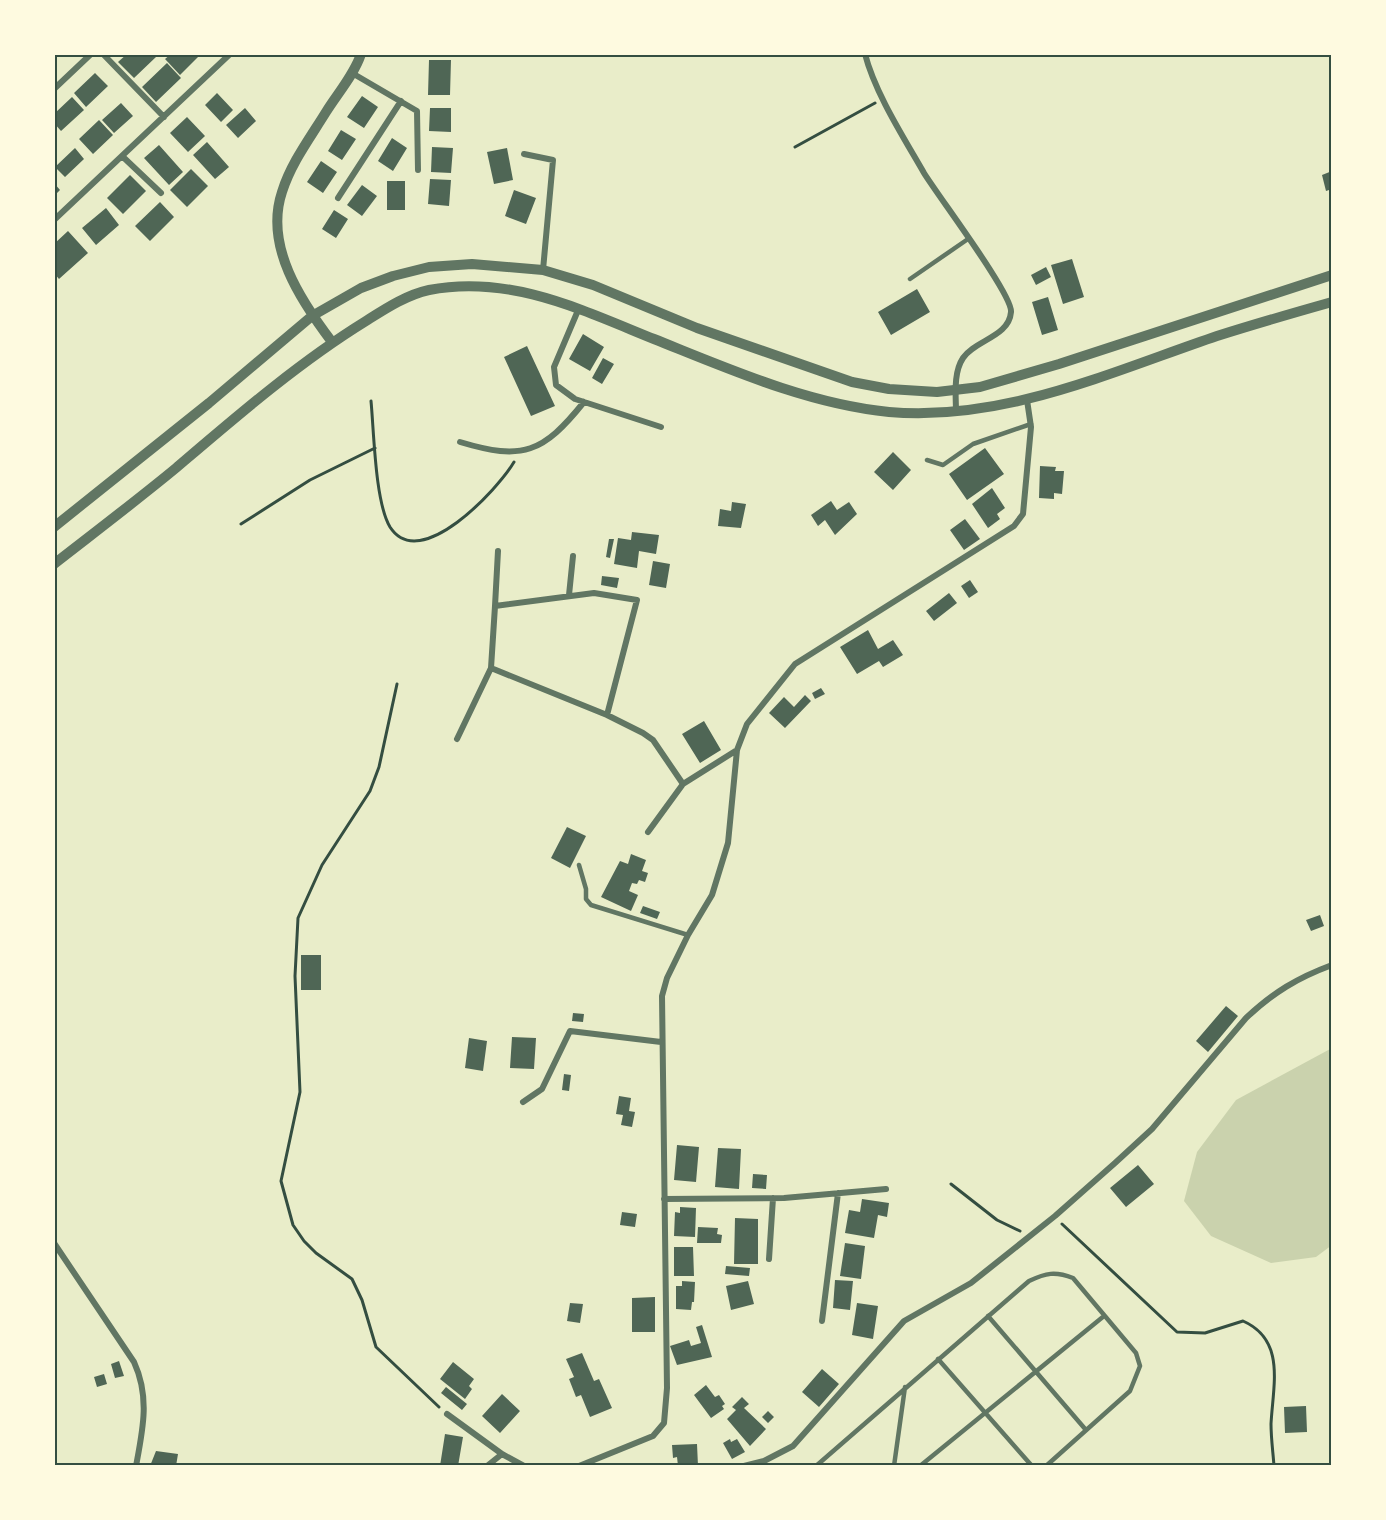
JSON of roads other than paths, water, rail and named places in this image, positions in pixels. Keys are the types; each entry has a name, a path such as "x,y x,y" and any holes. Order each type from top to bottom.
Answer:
{"street":[{"path":"54,89 91,54"},
{"path":"103,54 164,117"},
{"path":"54,220 230,54"},
{"path":"332,342 295,289 283,253 276,221 281,193 292,165 361,54"},
{"path":"865,54 884,98 924,173 988,265 1010,305 1011,313 1004,328 978,344 962,359 956,389 956,413"},
{"path":"351,73 417,111 418,170"},
{"path":"338,198 401,101"},
{"path":"524,154 553,160 543,270"},
{"path":"122,156 161,193"},
{"path":"54,527 236,382 312,316 361,288 393,276 429,267 472,264 543,270 593,285 697,328 852,382 937,392 980,387 1059,364 1332,275"},
{"path":"54,564 332,342 394,303 428,290 508,289 580,307 727,368 803,394 850,406 890,412 956,413 1027,400 1217,336 1332,302"},
{"path":"580,307 559,351 553,378 556,385 568,395 584,402 661,427"},
{"path":"579,1466 653,1436 664,1423 667,1388 662,996 667,978 688,935 712,895 728,843 737,750 747,724 795,664 1014,526 1023,514 1030,424 1027,400"},
{"path":"460,442 493,452 520,453 549,440 564,427 584,402"},
{"path":"457,740 491,668 498,551"},
{"path":"569,595 573,556"},
{"path":"495,606 594,593 637,600 607,716"},
{"path":"491,668 607,716 653,740 683,784"},
{"path":"648,832 683,784 737,750"},
{"path":"744,1466 765,1461 793,1446 904,1321 971,1283 1055,1216 1152,1129 1246,1018 1262,1003 1297,978 1332,965"},
{"path":"523,1102 542,1089 570,1031 661,1042"},
{"path":"664,1199 773,1198 886,1189"},
{"path":"822,1322 838,1193"},
{"path":"769,1259 773,1198"},
{"path":"54,1243 134,1362 140,1376 144,1393 144,1419 136,1466"},
{"path":"447,1414 502,1454 524,1466"},
{"path":"487,1466 502,1454"}],"lane":[{"path":"910,279 968,239"},
{"path":"927,460 943,465 973,444 1030,424"},
{"path":"579,865 586,889 586,899 591,905 688,935"},
{"path":"816,1466 1029,1281 1044,1273 1058,1273 1073,1278 1136,1353 1140,1366 1130,1391 1046,1466"},
{"path":"988,1316 1086,1430"},
{"path":"920,1466 1104,1316"},
{"path":"938,1359 1032,1466"},
{"path":"894,1466 905,1387"}]}
